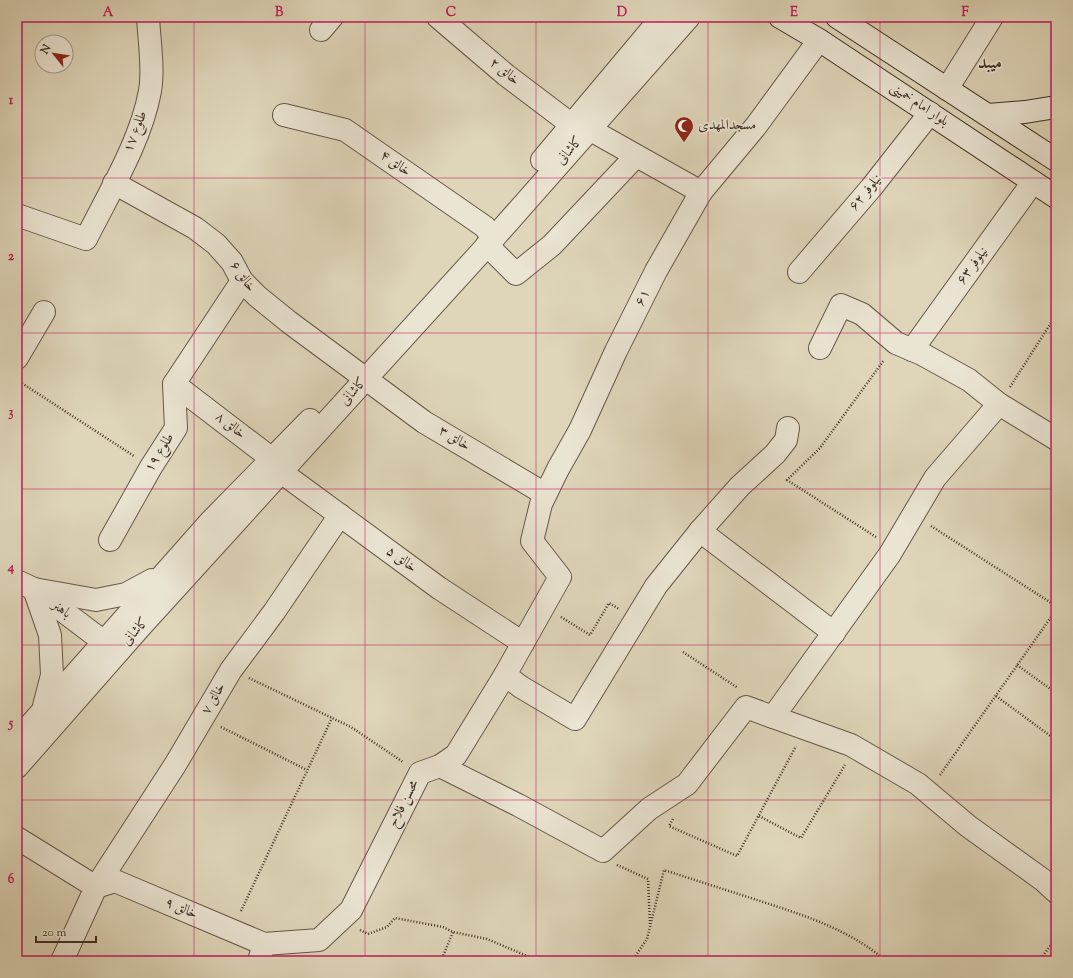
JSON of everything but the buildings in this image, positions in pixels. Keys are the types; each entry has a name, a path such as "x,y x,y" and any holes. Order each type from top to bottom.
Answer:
{"street":[{"name":"طلوع ۱۷","path":"17,215 86,239 114,184 142,122 150,89 148,17"},
{"name":"خالق ۲","path":"438,17 506,74 580,127 701,192"},
{"name":"کاشانی","path":"25,744 194,568 276,465 361,376 383,344 488,237 580,127 662,17"},
{"name":"کاشانی","path":"580,127 689,17"},
{"name":"بلوار امام خمینی","path":"780,17 819,40 930,112 1056,197"},
{"path":"947,89 992,17"},
{"name":"بلوار امام خمینی","path":"843,19 947,89 1054,154"},
{"name":"۶۱","path":"560,576 532,541 545,494 580,430 616,351 656,271 701,192 756,126 819,40"},
{"path":"988,115 1025,112 1056,107"},
{"name":"نیلوفر ۶۲","path":"799,272 871,188 930,112"},
{"name":"خالق ۴","path":"284,115 345,130 488,237 516,274 552,245 636,156"},
{"name":"نیلوفر ۶۳","path":"904,346 1054,154"},
{"name":"خالق ۶","path":"114,184 196,228 216,244 232,262 242,281 257,296 283,318 361,376"},
{"path":"174,384 242,281"},
{"path":"820,348 841,305 862,314 904,346 970,380 999,404 1056,439"},
{"path":"17,358 44,312"},
{"name":"خالق ۳","path":"361,376 424,422 545,494"},
{"name":"خالق ۸","path":"174,384 276,465"},
{"name":"طلوع ۱۹","path":"110,540 151,467 176,428 174,384"},
{"path":"773,717 894,548 935,478 999,404"},
{"path":"505,675 521,687 575,719 656,586 700,531 740,486 775,454 786,440 788,428"},
{"name":"کاشانی","path":"17,767 25,744 42,712 210,522 276,465"},
{"name":"خالق ۵","path":"276,465 340,515 439,588 524,643"},
{"name":"خالق ۷","path":"96,887 175,766 231,670 274,612 340,515"},
{"path":"700,531 834,633"},
{"path":"22,585 96,600 126,594 165,573 194,568"},
{"name":"محسن فلاح","path":"262,952 319,940 351,910 420,773 440,766 456,755 524,643 560,576"},
{"path":"22,585 50,635 52,675 42,712"},
{"name":"باهنر","path":"22,585 104,642"},
{"path":"440,766 518,805 603,851 648,809 687,784 746,707 855,748 918,784 968,826 1043,880 1056,892"},
{"path":"17,838 96,887 62,961"},
{"name":"خالق ۹","path":"96,887 115,881 231,930 262,952"}],"path":[{"path":"999,404 1056,315"},
{"path":"894,548 787,480 820,448 904,346"},
{"path":"17,380 151,467"},
{"path":"913,515 1056,606"},
{"path":"544,605 590,635 609,603 637,617"},
{"path":"928,792 1056,610"},
{"path":"683,652 743,691"},
{"path":"1017,665 1056,693"},
{"path":"231,670 351,727 420,773"},
{"path":"996,696 1056,740"},
{"path":"203,718 307,770"},
{"path":"231,930 332,718"},
{"path":"656,805 675,817 669,826 738,856 805,728"},
{"path":"759,816 801,838 855,748"},
{"path":"603,851 613,863 648,879 651,927"},
{"path":"632,960 647,939 664,870 781,908 836,928 872,949 886,961"},
{"path":"338,921 368,934 387,927 395,918 443,927 453,932 487,939 539,961"},
{"path":"441,961 453,932"},
{"path":"1039,961 1056,938"},
{"path":"632,960 649,961"}],"place":[{"name":"مسجدالمهدی","path":"684,143"}],"district":[{"name":"میبد","path":"990,64"}]}
